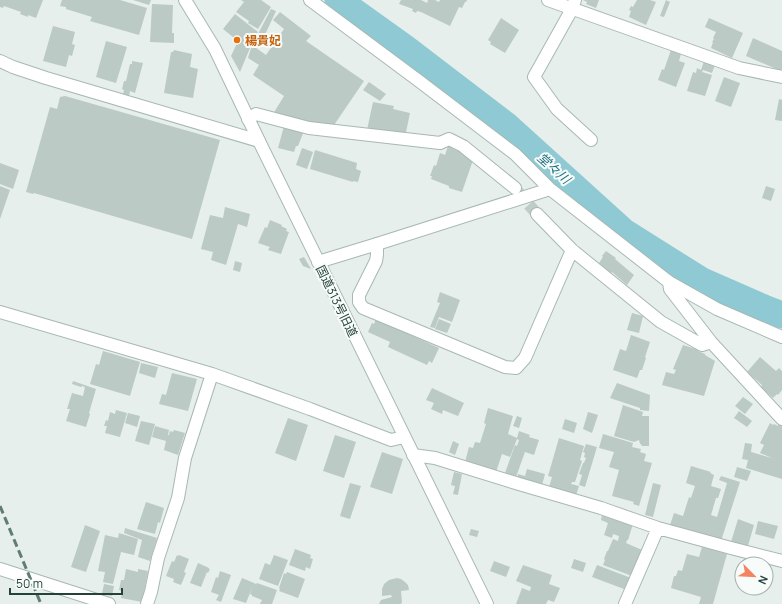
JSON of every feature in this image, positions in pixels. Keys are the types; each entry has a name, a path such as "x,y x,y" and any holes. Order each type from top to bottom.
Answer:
{"street":[{"name":"国道313号旧道","path":"185,0 215,50 487,604"},
{"path":"310,0 420,81 515,154 550,189 669,282 717,309 782,337"},
{"path":"548,0 574,4 739,68 782,77"},
{"path":"574,4 534,78 557,109 591,140"},
{"path":"0,61 46,78 259,141"},
{"path":"248,119 256,114 309,128 440,143 449,139 463,146 515,188"},
{"path":"318,262 550,189"},
{"path":"537,214 572,250 661,322 702,345 711,342"},
{"path":"377,244 376,261 359,295 359,302 363,308 505,367 516,368 525,358 572,250"},
{"path":"669,282 670,289 711,342 782,419"},
{"path":"0,312 212,374 391,440 404,437"},
{"path":"147,604 158,558 178,498 186,458 212,374"},
{"path":"413,455 435,458 601,508 658,528 782,561"},
{"path":"625,604 658,528"},
{"path":"0,569 109,604"}],"building":[{"path":"0,0 43,0 36,18 20,14 21,12 4,6 3,8 0,7"},
{"path":"62,0 120,0 147,8 139,35 90,21 92,17 60,6"},
{"path":"133,0 151,0 149,5"},
{"path":"241,0 261,0 271,7 258,29 248,23 249,21 236,12 244,2"},
{"path":"401,0 421,0 427,3 428,0 435,0 439,2 440,0 467,0 462,8 459,7 450,26 421,12 417,11 416,13 412,11 413,9 399,4"},
{"path":"583,0 599,0 596,8 586,4 587,2"},
{"path":"637,0 650,0 656,2 646,25 629,17 631,11 629,10 631,6 633,7"},
{"path":"666,0 670,2 664,17 660,16"},
{"path":"152,4 173,5 172,33 174,33 174,43 150,42"},
{"path":"271,9 276,11 263,39 257,36"},
{"path":"280,12 311,36 306,41 364,81 332,128 273,114 284,96 253,75 259,65 248,58 252,45 266,55 284,29 273,20"},
{"path":"235,14 258,32 246,47 250,48 240,72 231,56 238,41 223,29"},
{"path":"501,18 519,30 505,53 490,44 491,42 488,40"},
{"path":"709,18 743,33 732,58 711,48 716,32 705,27"},
{"path":"53,26 75,32 72,44 75,45 72,56 69,55 66,67 43,61"},
{"path":"753,38 782,51 781,71 746,56"},
{"path":"106,41 127,47 116,83 96,77"},
{"path":"672,47 682,50 679,61 685,63 676,87 658,80 662,69 664,70"},
{"path":"174,50 192,54 190,67 198,69 193,98 164,93 171,52"},
{"path":"132,61 143,63 135,93 130,91 129,96 123,94 124,90 122,89"},
{"path":"704,61 715,65 712,73 703,70 702,72 712,75 705,96 687,91 693,72 696,73 697,68 701,70"},
{"path":"724,77 740,83 731,107 715,101"},
{"path":"369,82 386,94 380,101 363,90"},
{"path":"65,96 220,140 192,239 34,193 26,192 50,107 57,109 60,97"},
{"path":"779,99 782,100 782,121 775,120"},
{"path":"373,102 394,106 393,109 410,113 405,137 367,130"},
{"path":"284,126 304,131 294,152 278,148"},
{"path":"448,146 457,151 458,148 473,160 462,192 449,188 449,186 431,179 432,176 430,176 434,165 436,166 440,153 445,155"},
{"path":"302,148 313,152 307,169 296,165"},
{"path":"315,150 357,163 356,169 361,171 358,182 353,182 310,169"},
{"path":"0,163 19,170 13,189 0,184"},
{"path":"0,186 10,190 0,219"},
{"path":"766,186 775,189 771,201 762,198"},
{"path":"225,207 250,214 247,227 238,224 226,265 211,260 213,252 201,249 210,215 223,218"},
{"path":"270,220 282,225 281,226 289,232 281,254 268,250 270,247 258,243"},
{"path":"606,251 634,275 627,285 599,263"},
{"path":"304,257 311,269 303,266 299,259"},
{"path":"235,261 242,263 240,272 233,270"},
{"path":"440,292 460,300 452,322 439,317 435,328 430,327 440,303 437,302"},
{"path":"632,313 643,316 639,333 627,330"},
{"path":"376,319 439,348 432,363 429,361 427,365 388,347 390,342 368,332 372,323 374,324"},
{"path":"439,319 451,324 447,333 435,329"},
{"path":"631,335 650,342 642,370 640,370 637,378 613,370 620,349 626,351"},
{"path":"683,345 699,350 698,351 715,361 704,396 662,385 666,372 674,374 676,370 673,369"},
{"path":"103,351 140,362 130,396 90,384 96,364 99,365"},
{"path":"760,357 776,371 779,368 782,371 782,390 773,398 761,387 762,385 747,372"},
{"path":"141,363 158,367 155,378 139,373"},
{"path":"172,373 197,379 188,411 159,404 162,394 166,395"},
{"path":"73,381 96,389 86,427 66,421 70,409 67,409 72,393 83,396 85,387 72,384"},
{"path":"617,383 650,395 649,411 640,410 640,408 610,398"},
{"path":"432,388 464,403 458,416 443,410 442,414 431,409 434,403 426,400"},
{"path":"743,397 753,404 745,414 735,406"},
{"path":"623,405 643,412 642,416 649,416 649,446 642,446 639,440 634,442 614,436"},
{"path":"488,408 513,416 508,434 517,438 519,431 530,435 529,437 539,440 534,455 525,452 516,477 505,473 515,445 517,446 519,440 517,439 510,457 502,454 496,472 465,462 469,447 473,448 475,442 480,443 486,424 484,423"},
{"path":"116,410 127,413 120,437 105,433 107,426 104,426 106,420 108,421 110,412 115,414"},
{"path":"739,411 752,421 747,427 734,418"},
{"path":"588,412 598,415 592,433 583,429"},
{"path":"128,413 140,416 137,427 125,423"},
{"path":"517,416 522,418 519,428 513,426"},
{"path":"288,418 308,425 296,461 275,453"},
{"path":"565,419 577,423 574,433 562,429"},
{"path":"141,421 155,424 149,445 135,441"},
{"path":"770,423 778,426 779,424 782,426 782,479 746,468 748,460 742,459 745,443 752,444 751,452 772,458 760,453 764,445 760,443"},
{"path":"155,426 169,430 168,435 170,431 173,432 174,430 185,433 178,455 164,450 166,441 152,437"},
{"path":"603,434 633,443 632,447 641,449 640,452 646,454 644,461 652,463 639,506 633,504 634,502 612,496 619,470 609,467 614,452 599,448"},
{"path":"335,435 356,442 344,478 323,471"},
{"path":"559,438 584,446 580,460 582,461 575,482 572,482 571,484 579,486 576,495 549,487 552,477 548,476"},
{"path":"453,441 459,444 455,455 449,452"},
{"path":"586,444 597,447 585,487 579,485 582,475 579,474 586,458 584,457 585,453 583,452"},
{"path":"382,452 403,459 392,494 370,487"},
{"path":"691,466 711,472 710,473 714,475 711,486 721,489 718,498 716,498 711,515 717,517 727,483 719,480 721,476 740,482 721,541 670,525 674,513 683,516 689,497 691,498 695,486 686,483"},
{"path":"737,467 751,471 747,481 734,477"},
{"path":"527,469 545,474 542,485 517,479 518,474 525,476"},
{"path":"454,472 462,474 458,495 453,494 455,486 451,485"},
{"path":"350,483 361,486 350,519 340,516"},
{"path":"653,483 661,485 653,517 645,515"},
{"path":"146,502 164,508 155,534 137,529"},
{"path":"602,514 633,524 626,543 642,550 632,576 603,565 607,551 613,539 618,541 619,536 613,534 612,538 604,535 608,523 601,520"},
{"path":"738,519 754,525 747,549 731,542"},
{"path":"758,521 778,526 774,539 755,534"},
{"path":"85,525 100,531 86,572 71,567"},
{"path":"125,528 157,538 150,561 138,557 142,540 124,533"},
{"path":"471,529 479,531 477,537 469,535"},
{"path":"119,533 138,539 134,555 121,552 113,584 103,582 105,572 98,571 105,535 118,538"},
{"path":"702,547 727,554 713,604 699,604 701,597 671,588 674,576 676,576 678,570 682,571 687,554 699,557"},
{"path":"295,549 311,555 310,558 313,559 310,569 306,567 305,571 289,565"},
{"path":"177,555 189,559 184,572 186,573 181,585 173,582 174,579 166,576 172,561 174,562"},
{"path":"274,555 288,560 278,586 259,579 265,563 270,565"},
{"path":"574,559 586,563 583,572 571,568"},
{"path":"494,561 510,567 506,577 490,571"},
{"path":"198,563 210,569 208,573 207,572 201,587 190,583"},
{"path":"523,565 552,575 549,584 560,588 554,602 548,600 546,604 516,604 522,588 530,591 531,587 516,581"},
{"path":"597,565 631,578 624,589 592,577"},
{"path":"126,569 138,572 138,569 148,571 142,602 121,598 122,591 119,590 121,580 124,580"},
{"path":"220,571 231,575 221,602 216,600 219,595 211,592 216,577 218,578"},
{"path":"287,572 305,579 298,598 279,591 284,573 286,574"},
{"path":"242,578 254,583 246,603 233,599"},
{"path":"397,578 401,579 408,585 409,590 401,591 401,604 379,604 381,600 392,597 391,595 382,596 384,584 389,580"},
{"path":"254,583 277,590 272,604 260,604 262,600 250,594"},
{"path":"104,584 114,586 112,596 102,594"}],"waterway":[{"name":"堂々川","path":"338,0 405,48 507,126 624,232 702,281 782,315"}],"tunnel":[{"path":"517,191 537,214"}],"railway":[{"path":"0,506 41,604"}],"place":[{"name":"楊貴妃","path":"237,40"}]}
